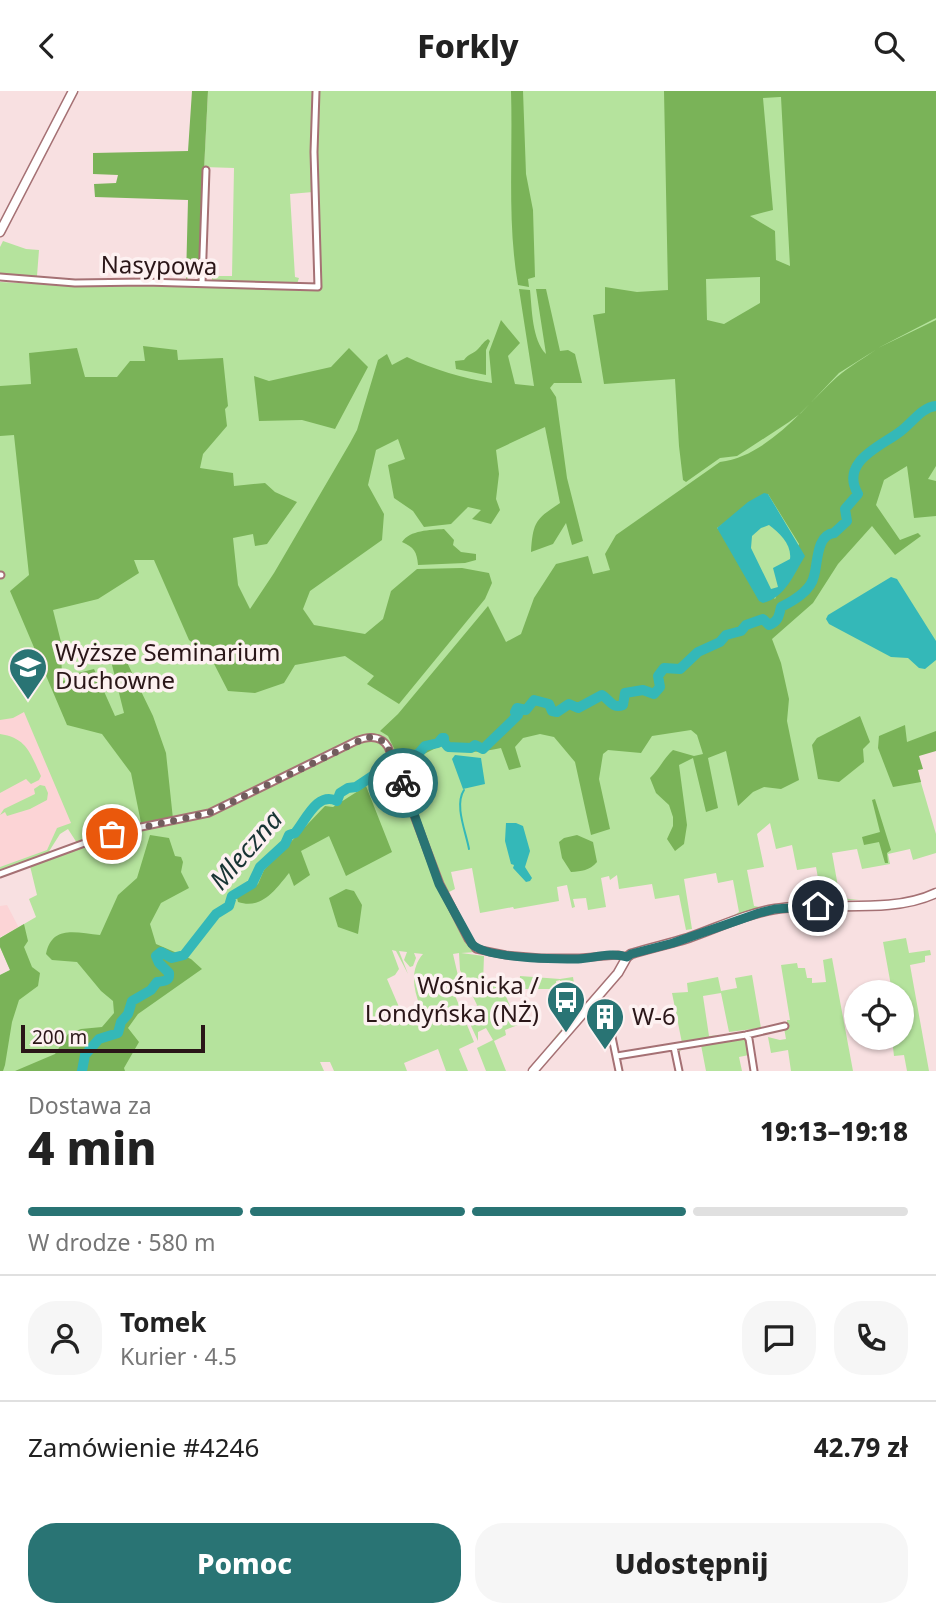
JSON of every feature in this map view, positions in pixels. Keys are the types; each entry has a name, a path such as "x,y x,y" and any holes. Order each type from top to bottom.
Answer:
{"street":[{"path":"0,232 73,91"},
{"name":"Nasypowa","path":"0,277 75,283 318,287 314,152 316,91"},
{"path":"202,283 206,170"},
{"path":"0,874 112,834 209,813 356,741 371,737 386,743 439,884 476,949 541,958 618,955 627,957 775,909 894,903 936,893"},
{"path":"533,1071 618,974 627,957"},
{"path":"593,1002 610,1031 620,1071"},
{"path":"617,1056 746,1035 785,1025"},
{"path":"746,1035 754,1071"},
{"path":"674,1047 679,1071"}],"shaded area":[{"name":"Wyższe Seminarium Duchowne","path":"0,578 72,823 57,829 47,850 0,867"},
{"path":"7,905 19,928 0,937 0,906"}],"green space":[{"path":"192,91 208,91 199,269 196,275 186,279 188,200 95,197 94,184 116,183 118,175 93,174 93,153 188,151"},
{"path":"208,91 314,91 313,192 290,194 295,277 299,278 297,284 212,281 212,276 232,276 234,168 204,167"},
{"path":"318,91 936,91 936,741 912,752 936,834 936,853 913,860 910,849 888,854 890,864 862,869 857,849 832,853 840,898 859,900 819,901 822,900 816,867 797,870 792,845 776,849 770,823 757,834 764,867 747,870 754,906 760,907 733,916 739,912 733,880 718,883 716,873 684,879 692,929 686,930 679,895 655,899 652,884 619,889 617,875 610,880 609,876 601,878 606,907 588,910 586,898 573,899 575,907 572,908 567,885 557,887 559,901 480,913 472,868 451,872 455,889 447,893 476,952 461,953 484,956 483,983 502,987 518,1025 505,1030 506,1035 494,1041 506,1071 486,1071 477,1048 493,1040 486,1028 478,1032 478,1041 465,1013 477,1005 460,970 459,953 453,954 459,980 454,993 474,1042 459,1049 468,1071 446,1071 438,1049 404,1063 407,1071 334,1071 330,1062 320,1062 324,1071 0,1071 0,975 10,970 0,947 0,938 36,917 29,899 37,895 30,866 83,847 68,829 60,834 48,853 0,871 0,867 47,850 57,828 71,823 24,712 13,718 0,720 0,282 76,286 319,286 315,152","holes":["392,950 396,951 408,974 399,951 407,952 404,960 410,967 416,958 414,953 423,954 414,972 420,1006 402,1014 387,979 399,969"]},
{"path":"511,91 523,91 526,174 533,210 535,277 528,279 529,287 518,285 515,261 511,213"},
{"path":"664,91 936,91 936,318 878,348 936,320 936,466 928,479 936,481 936,516 914,518 907,466 884,480 876,505 900,540 918,533 921,536 895,555 872,526 838,564 813,603 772,639 781,663 789,699 787,721 799,780 781,789 764,787 753,792 738,806 726,751 708,758 718,808 706,812 693,758 679,765 687,825 684,844 675,851 667,839 673,826 669,805 656,793 650,778 673,750 694,756 703,754 697,735 691,730 652,736 641,753 608,750 603,754 599,779 610,829 591,835 575,762 554,737 540,734 523,738 515,747 521,767 509,770 501,748 470,752 440,746 402,765 388,736 380,731 398,714 488,606 506,642 521,634 534,598 556,564 588,556 593,574 610,570 605,554 616,535 720,462 737,458 754,450 800,414 737,456 720,458 686,482 683,480 675,379 604,384 593,315 605,313 605,287 637,292 668,290","holes":["781,97 790,266 776,260 775,231 750,216 773,210 763,98","760,277 760,303 724,324 707,320 706,279","877,349 837,377 808,406 839,373","768,494 799,544 775,599 717,528"]},
{"path":"3,241 26,249 39,250 37,276 0,275 0,247"},
{"path":"519,289 530,290 535,333 546,354 536,289 546,289 560,351 568,350 575,354 582,383 554,383 550,388 556,397 567,478 583,541 572,545 566,523 553,544 531,552 537,522 560,503 545,427 496,450 499,474 496,499 500,510 491,524 472,519 481,510 468,507 451,524 424,527 413,511 394,498 388,465 405,459 398,439 376,450 368,485 384,514 382,540 310,591 303,609 314,625 365,634 383,619 391,591 417,569 462,568 489,573 492,583 485,599 399,704 367,684 374,676 345,656 295,665 284,683 255,693 228,691 210,656 189,640 154,560 134,560 139,573 98,599 53,610 61,642 62,681 79,678 78,673 94,669 115,716 124,713 109,653 121,650 153,716 166,753 173,819 141,823 131,773 102,734 67,725 10,591 29,575 14,435 0,436 0,386 31,384 29,353 77,348 85,377 117,377 130,361 145,361 143,346 177,350 178,360 223,358 228,406 225,409 227,426 203,454 200,468 233,473 234,486 265,483 275,492 297,502 267,544 255,546 253,534 233,538 238,585 250,609 274,573 357,430 378,360 387,354 392,365 407,357 449,373 492,383 489,352 501,320 520,343 508,356 515,384 534,386"},
{"path":"488,339 490,341 486,350 486,375 456,369 455,361 464,360"},
{"path":"349,348 368,367 335,429 302,420 259,421 254,376 269,381 331,367"},
{"path":"444,529 454,540 453,545 461,552 476,554 476,560 418,565 414,551 402,542 415,533"},
{"path":"860,716 870,742 863,749 864,762 839,782 818,779 812,745 817,738"},
{"path":"905,725 907,742 936,731 936,751 919,756 923,769 918,770 921,782 893,787 878,748 879,736"},
{"path":"0,734 16,739 27,748 41,776 39,780 31,784 26,779 0,793"},
{"path":"40,785 45,786 47,800 30,809 7,816 5,812 0,815 4,809 35,794 34,789"},
{"path":"366,786 392,852 346,876 329,836 301,851 310,875 294,886 289,873 268,897 261,901 247,904 238,902 237,898 258,884 264,870 325,806 333,807"},
{"path":"875,799 891,850 887,853 888,863 885,863 879,842 864,845 862,837 880,832 872,800"},
{"path":"140,832 119,861 96,854 85,846 107,838"},
{"path":"150,835 169,838 175,856 181,857 183,862 181,872 189,888 161,903 150,924 156,944 191,959 202,969 138,1014 128,1028 139,1042 124,1068 125,1071 15,1071 55,1054 68,1034 81,1029 102,1027 114,1013 113,1001 77,962 52,960 46,954 49,944 60,934 74,932 100,935 118,895 137,878"},
{"path":"577,835 593,842 597,862 588,869 571,872 562,858 559,842"},
{"path":"346,889 354,891 362,905 358,934 338,927 329,898"},
{"path":"24,924 28,941 24,947 32,967 40,973 38,986 19,1000 12,1022 5,1065 3,1071 0,1071 0,975 10,970 0,947 0,938"},
{"path":"906,938 909,953 930,950 931,955 925,956 925,962 910,965 913,980 890,980 883,942"},
{"path":"832,958 844,1023 844,1050 849,1050 853,1071 791,1071 788,1050 771,1053 768,1037 786,1039 784,1028 787,1027 787,1020 790,1020 781,965 797,963 798,968 805,968 807,978 812,978 812,983 826,982 823,960"},
{"path":"752,975 761,1028 729,1032 721,993 703,996 709,1036 721,1035 682,1043 672,993 688,992 687,983 718,977 721,991 737,988 735,978"},
{"path":"520,976 560,979 573,977 578,1009 582,1007 547,1047 569,1020 560,980 556,981 557,989 519,989"},
{"path":"914,987 929,1071 907,1071 904,1055 894,1056 893,1050 914,1050"},
{"path":"745,1038 749,1055 739,1057 742,1071 706,1071 701,1045 681,1048 679,1056 679,1048"}],"water":[{"path":"764,493 768,494 805,556 783,591 763,603 759,601 717,528 748,502","holes":["769,525 787,544 790,554 790,559 773,568 778,587 771,589 751,548 752,536"]},
{"path":"891,577 897,579 936,641 936,660 925,669 919,668 908,658 891,657 829,624 826,619 828,615"},
{"path":"455,755 481,758 485,784 463,789 452,759"},
{"path":"506,823 523,826 530,851 525,867 532,878 530,881 526,882 511,864 505,841"}],"waterway":[{"name":"Mleczna","path":"82,1071 85,1055 99,1039 118,1033 132,1001 151,990 157,982 166,981 168,978 169,973 156,956 161,952 172,958 184,955 216,914 229,906 232,896 252,884 260,867 285,844 289,835 295,833 318,803 330,799 337,801 340,793 348,788 356,787 380,771 419,753 425,746 438,743 442,738 448,747 471,748 475,745 483,749 518,715 515,712 517,708 526,710 534,700 549,704 552,711 557,712 569,704 578,708 602,695 619,706 623,705 625,693 643,690 654,694 660,687 658,676 664,668 680,669 698,652 720,642 726,635 741,631 746,625 763,619 769,625 774,622 781,607 801,595 809,586 824,539 847,521 845,509 858,494 854,482 854,472 858,464 922,412 936,406"},
{"path":"464,790 460,811 469,849"}],"way so far":[{"path":"112,834 209,813 367,737 386,743 403,783"}],"place":[{"name":"Wyższe Seminarium Duchowne","path":"28,701"},
{"name":"Wośnicka / Londyńska (NŻ)","path":"566,1034"},
{"name":"W-6","path":"605,1051"}],"route":[{"path":"403,783 439,884 472,944 476,949 486,952 541,958 618,955 627,957 759,913 818,906"}]}
